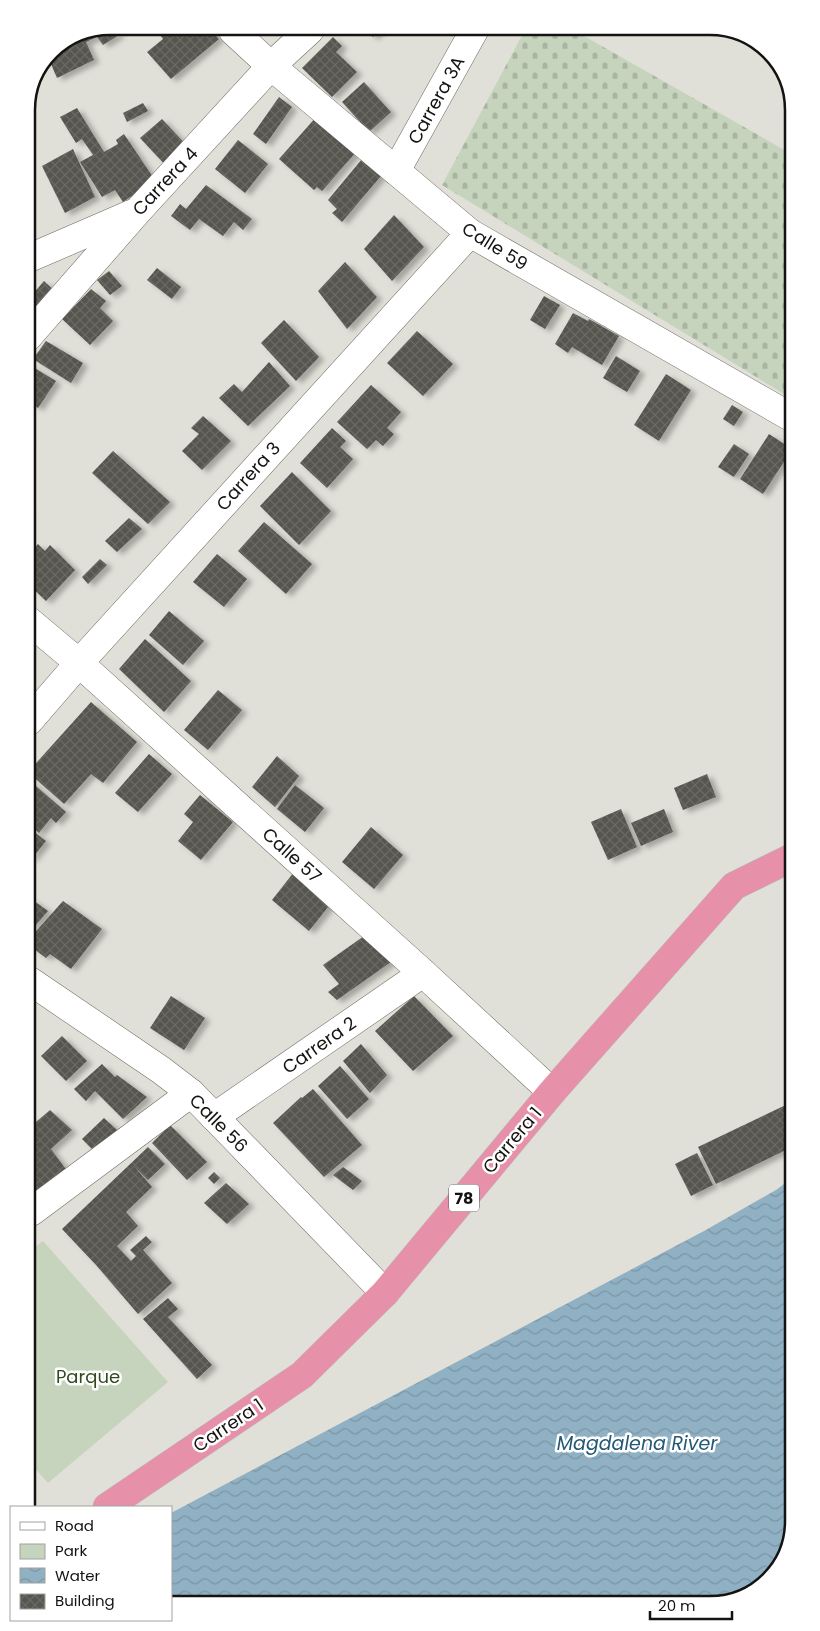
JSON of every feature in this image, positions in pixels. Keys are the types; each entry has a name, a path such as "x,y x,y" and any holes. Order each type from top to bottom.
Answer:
{"highway":[{"name":"Carrera 1","path":"108,1506 302,1375 385,1293 552,1092 734,886 785,861"}],"street":[{"name":"Calle 59","path":"237,35 271,66 470,233 785,414"},
{"name":"Carrera 4","path":"35,329 137,212 271,66 305,35"},
{"name":"Carrera 3A","path":"396,171 472,35"},
{"path":"35,256 137,212"},
{"name":"Carrera 3","path":"35,714 79,663 470,233"},
{"name":"Calle 57","path":"35,626 79,663 423,973 552,1092"},
{"name":"Carrera 2","path":"214,1117 423,973"},
{"name":"Calle 56","path":"35,984 161,1070 191,1093 385,1293"},
{"path":"35,1209 191,1093"}],"green space":[{"path":"522,35 582,35 785,150 785,395 442,185"},
{"name":"Parque","path":"43,1241 168,1382 48,1483 35,1468 35,1247"}],"water":[{"name":"Magdalena River","path":"785,1183 785,1521 779,1550 772,1563 748,1586 725,1595 710,1596 172,1596 172,1512 704,1231"}],"building":[{"path":"119,35 103,45 97,37 86,42 94,60 57,78 51,63 72,45 95,36"},
{"path":"160,35 216,35 219,39 171,79 147,52 163,39"},
{"path":"333,37 342,46 336,52 357,72 332,97 302,68"},
{"path":"364,82 391,112 369,132 342,102"},
{"path":"279,97 292,107 266,144 253,134"},
{"path":"143,103 148,111 127,122 123,113"},
{"path":"77,108 104,152 118,144 116,140 124,134 155,180 123,202 115,190 102,197 80,162 93,155 82,139 76,143 60,117"},
{"path":"317,116 357,151 322,191 317,187 314,190 279,159"},
{"path":"162,119 190,149 168,168 140,138"},
{"path":"238,140 268,164 245,193 215,169"},
{"path":"73,149 95,197 65,213 42,166"},
{"path":"362,159 381,176 342,222 332,213 337,209 328,200"},
{"path":"206,185 252,219 243,230 234,222 223,236 199,219 190,230 171,216 180,204 186,209"},
{"path":"394,215 424,247 392,281 364,249"},
{"path":"345,262 377,297 347,329 318,291"},
{"path":"157,268 181,287 172,299 147,280"},
{"path":"109,271 122,286 110,295 97,280"},
{"path":"44,281 59,295 35,323 35,292"},
{"path":"91,289 106,301 100,308 113,321 90,345 62,319"},
{"path":"544,296 560,305 545,329 530,320"},
{"path":"573,313 588,321 589,319 619,336 602,365 572,347 568,353 555,344"},
{"path":"284,320 319,357 296,381 261,343"},
{"path":"417,331 453,364 423,396 387,363"},
{"path":"46,341 83,363 71,383 35,360 35,356"},
{"path":"616,356 640,371 627,392 603,378"},
{"path":"269,362 290,386 248,426 219,398 234,384 242,392"},
{"path":"35,368 56,381 38,408 35,406"},
{"path":"666,374 691,390 659,441 634,425"},
{"path":"371,385 401,412 387,428 394,434 383,446 376,440 367,449 337,422"},
{"path":"732,405 743,412 734,426 723,419"},
{"path":"203,416 231,441 202,470 182,451 199,434 191,428"},
{"path":"332,428 346,441 340,447 353,459 327,488 300,463"},
{"path":"769,434 785,444 785,460 763,494 740,479"},
{"path":"734,444 749,454 734,477 718,467"},
{"path":"113,451 170,502 148,524 92,473"},
{"path":"292,472 331,511 299,545 260,506"},
{"path":"129,518 142,529 117,552 105,541"},
{"path":"264,522 312,564 286,594 238,551"},
{"path":"38,544 45,551 50,545 75,570 46,601 35,591 35,547"},
{"path":"217,554 247,579 224,607 193,582"},
{"path":"100,559 107,565 88,584 82,577"},
{"path":"169,611 204,641 183,665 149,635"},
{"path":"145,639 191,681 164,712 119,669"},
{"path":"218,690 242,710 208,750 184,730"},
{"path":"91,702 137,742 103,783 91,774 64,804 35,778 35,764"},
{"path":"149,754 172,774 138,812 115,793"},
{"path":"277,756 299,776 275,807 252,787"},
{"path":"707,774 716,797 683,810 674,788"},
{"path":"35,785 66,812 56,823 51,818 39,833 35,829"},
{"path":"295,785 324,808 305,832 277,809"},
{"path":"200,795 233,822 201,860 178,841 193,822 184,814"},
{"path":"621,809 637,847 608,860 591,822"},
{"path":"664,809 673,832 641,846 631,823"},
{"path":"371,827 403,855 374,889 342,862"},
{"path":"35,833 46,841 35,855"},
{"path":"294,872 332,902 309,931 272,900"},
{"path":"63,901 102,929 71,969 50,954 46,958 35,950 35,932"},
{"path":"35,902 48,911 35,926"},
{"path":"364,936 391,962 337,1000 328,992 339,984 323,965"},
{"path":"171,996 205,1018 184,1050 150,1028"},
{"path":"414,996 453,1036 413,1071 375,1031"},
{"path":"62,1036 87,1061 66,1081 41,1056"},
{"path":"361,1044 387,1075 370,1093 343,1061"},
{"path":"102,1064 115,1077 117,1075 147,1097 123,1119 95,1091 86,1101 74,1089"},
{"path":"340,1066 369,1099 347,1119 318,1086"},
{"path":"313,1089 362,1145 324,1177 273,1123 301,1097"},
{"path":"785,1105 785,1150 716,1184 698,1147"},
{"path":"50,1110 72,1130 51,1149 68,1172 38,1198 35,1194 35,1121 36,1122"},
{"path":"104,1118 117,1130 94,1151 82,1139"},
{"path":"170,1125 207,1162 187,1180 152,1143"},
{"path":"148,1147 165,1164 148,1180 134,1166 152,1187 126,1212 138,1226 117,1246 131,1261 136,1256 130,1250 146,1236 152,1242 143,1250 172,1283 138,1314 62,1229"},
{"path":"697,1153 713,1185 691,1196 675,1164"},
{"path":"343,1167 362,1181 353,1190 333,1175"},
{"path":"214,1172 220,1178 214,1184 208,1178"},
{"path":"226,1183 249,1204 227,1224 204,1203"},
{"path":"168,1298 178,1309 168,1317 212,1365 197,1379 143,1319"}]}
